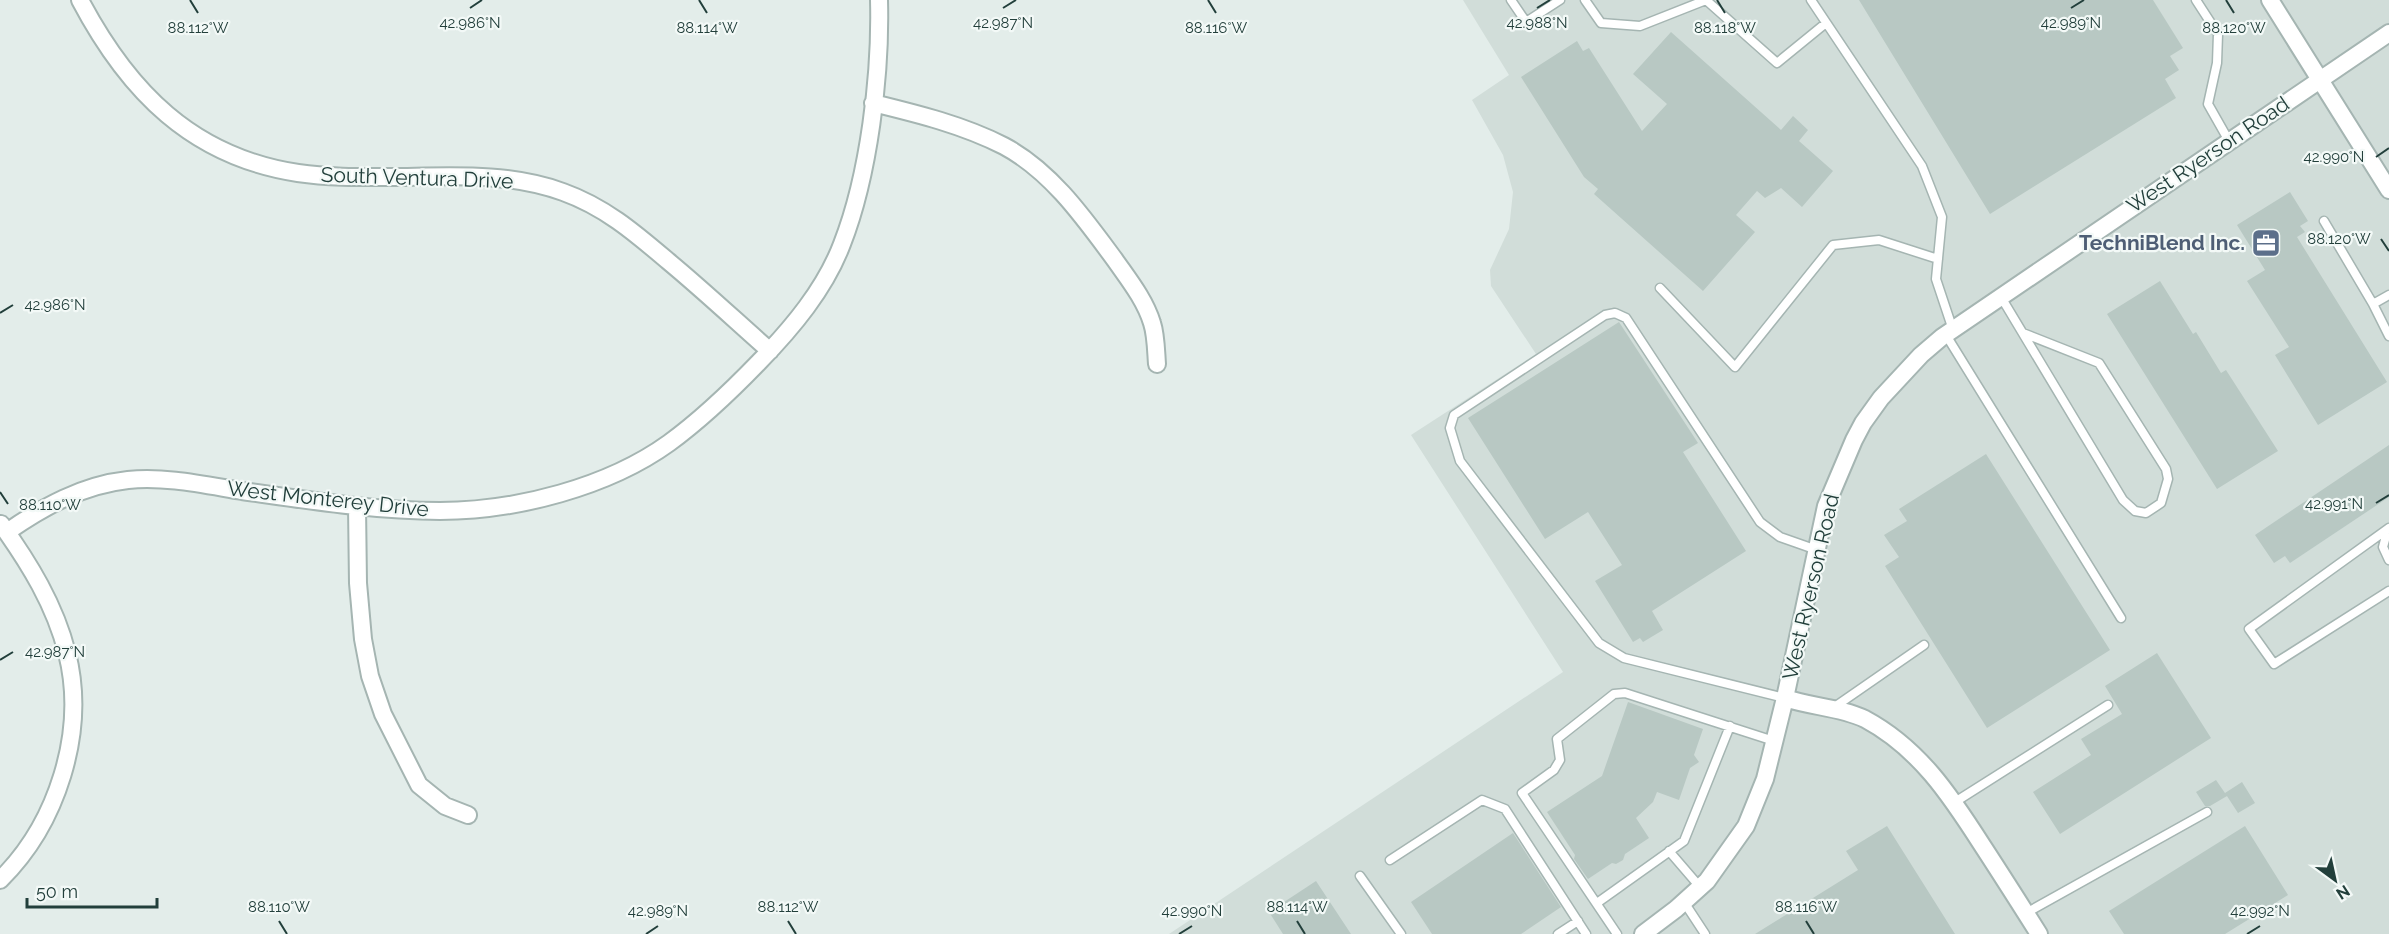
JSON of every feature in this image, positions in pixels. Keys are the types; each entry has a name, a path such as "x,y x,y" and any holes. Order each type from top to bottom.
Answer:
{"street":[{"name":"South Ventura Drive","path":"80,0 113,56 148,99 175,121 225,151 253,163 317,175 501,178 563,192 594,205 625,225 770,351"},
{"name":"West Monterey Drive","path":"3,528 72,494 127,480 203,485 357,506 442,511 475,510 537,500 582,486 623,469 669,443 733,389 788,331 821,286 843,243 853,212 873,103 879,0"},
{"path":"2276,2 2319,79 2389,190"},
{"name":"West Ryerson Road","path":"1643,934 1700,887 1722,862 1746,826 1765,779 1785,698 1826,506 1854,440 1881,398 1921,355 1949,333 2389,33"},
{"path":"873,103 926,116 977,134 1023,158 1048,179 1088,225 1138,291 1153,324 1157,364"},
{"path":"357,506 358,583 363,639 370,676 383,714 419,785 445,806 468,815"},
{"path":"0,880 12,868 36,834 56,796 69,745 73,702 67,653 42,588 26,560 3,528"},
{"path":"1785,698 1863,718 1890,734 1927,766 1955,802 2039,934"}],"lane":[{"path":"1512,0 1526,22 1560,0"},
{"path":"1585,0 1601,23 1640,26 1706,0 1777,63 1826,23"},
{"path":"1811,0 1922,166 1942,217 1936,279 1949,333 2121,618"},
{"path":"2196,0 2218,34 2217,63 2208,104 2229,141"},
{"path":"2324,221 2373,304 2389,336"},
{"path":"1660,288 1735,367 1833,245 1879,240 1938,259"},
{"path":"2373,304 2389,295"},
{"path":"2001,297 2123,500 2135,511 2146,513 2161,503 2168,479 2166,469 2098,363 2023,333"},
{"path":"1785,698 1624,658 1599,643 1460,461 1450,428 1454,416 1605,315 1616,314 1626,318 1760,522 1780,537 1817,550"},
{"path":"2388,529 2383,547 2389,560"},
{"path":"2388,529 2249,629 2274,664 2389,591"},
{"path":"1832,709 1924,645"},
{"path":"1617,934 1522,793 1554,770 1560,760 1557,739 1614,694 1624,693 1774,741"},
{"path":"1955,802 2108,705"},
{"path":"1597,903 1684,841 1730,726"},
{"path":"1390,860 1482,801 1505,809 1586,934"},
{"path":"2026,913 2207,812"},
{"path":"1669,851 1700,887"},
{"path":"1360,876 1401,934"},
{"path":"1684,902 1705,934"},
{"path":"1558,934 1578,921"}],"shaded area":[{"path":"1463,0 2389,0 2389,934 1169,934 1563,672 1411,435 1536,354 1491,286 1490,270 1509,229 1513,192 1503,155 1472,100 1509,75"}],"building":[{"path":"1859,0 2153,0 2183,48 2170,56 2179,70 2165,79 2176,98 1990,214"},
{"path":"1671,32 1781,130 1793,116 1808,130 1799,141 1833,171 1802,207 1781,188 1765,198 1757,191 1736,215 1755,232 1703,291 1594,194 1598,189 1584,177 1521,77 1577,41 1583,51 1589,48 1642,131 1667,104 1633,74"},
{"path":"2290,192 2308,221 2300,226 2305,232 2297,237 2387,382 2318,425 2275,355 2289,347 2247,281 2265,270 2237,225"},
{"path":"2160,281 2193,334 2196,332 2221,373 2226,370 2278,451 2217,489 2107,314"},
{"path":"1619,322 1698,443 1683,452 1746,551 1652,611 1663,630 1643,642 1640,638 1633,642 1595,581 1622,565 1588,512 1545,539 1468,418"},
{"path":"2389,445 2389,497 2290,563 2285,556 2274,563 2255,535"},
{"path":"1986,454 2110,650 1987,728 1885,566 1899,557 1884,535 1907,521 1899,509"},
{"path":"2157,653 2211,738 2060,834 2033,792 2091,755 2081,739 2122,714 2105,686"},
{"path":"1628,702 1703,729 1694,755 1699,762 1690,768 1679,800 1657,792 1653,802 1636,818 1649,838 1625,854 1623,860 1616,864 1612,863 1588,879 1547,812 1602,776"},
{"path":"2216,780 2227,796 2210,806 2205,806 2196,792"},
{"path":"2242,782 2255,803 2238,813 2225,793"},
{"path":"1887,826 1955,934 1755,934 1858,870 1846,851"},
{"path":"2245,826 2288,895 2225,934 2124,934 2109,911"},
{"path":"1513,833 1561,907 1521,934 1432,934 1411,902"},
{"path":"1316,881 1351,934 1283,934 1269,912"}],"place":[{"name":"TechniBlend Inc.","path":"2266,243"}]}
